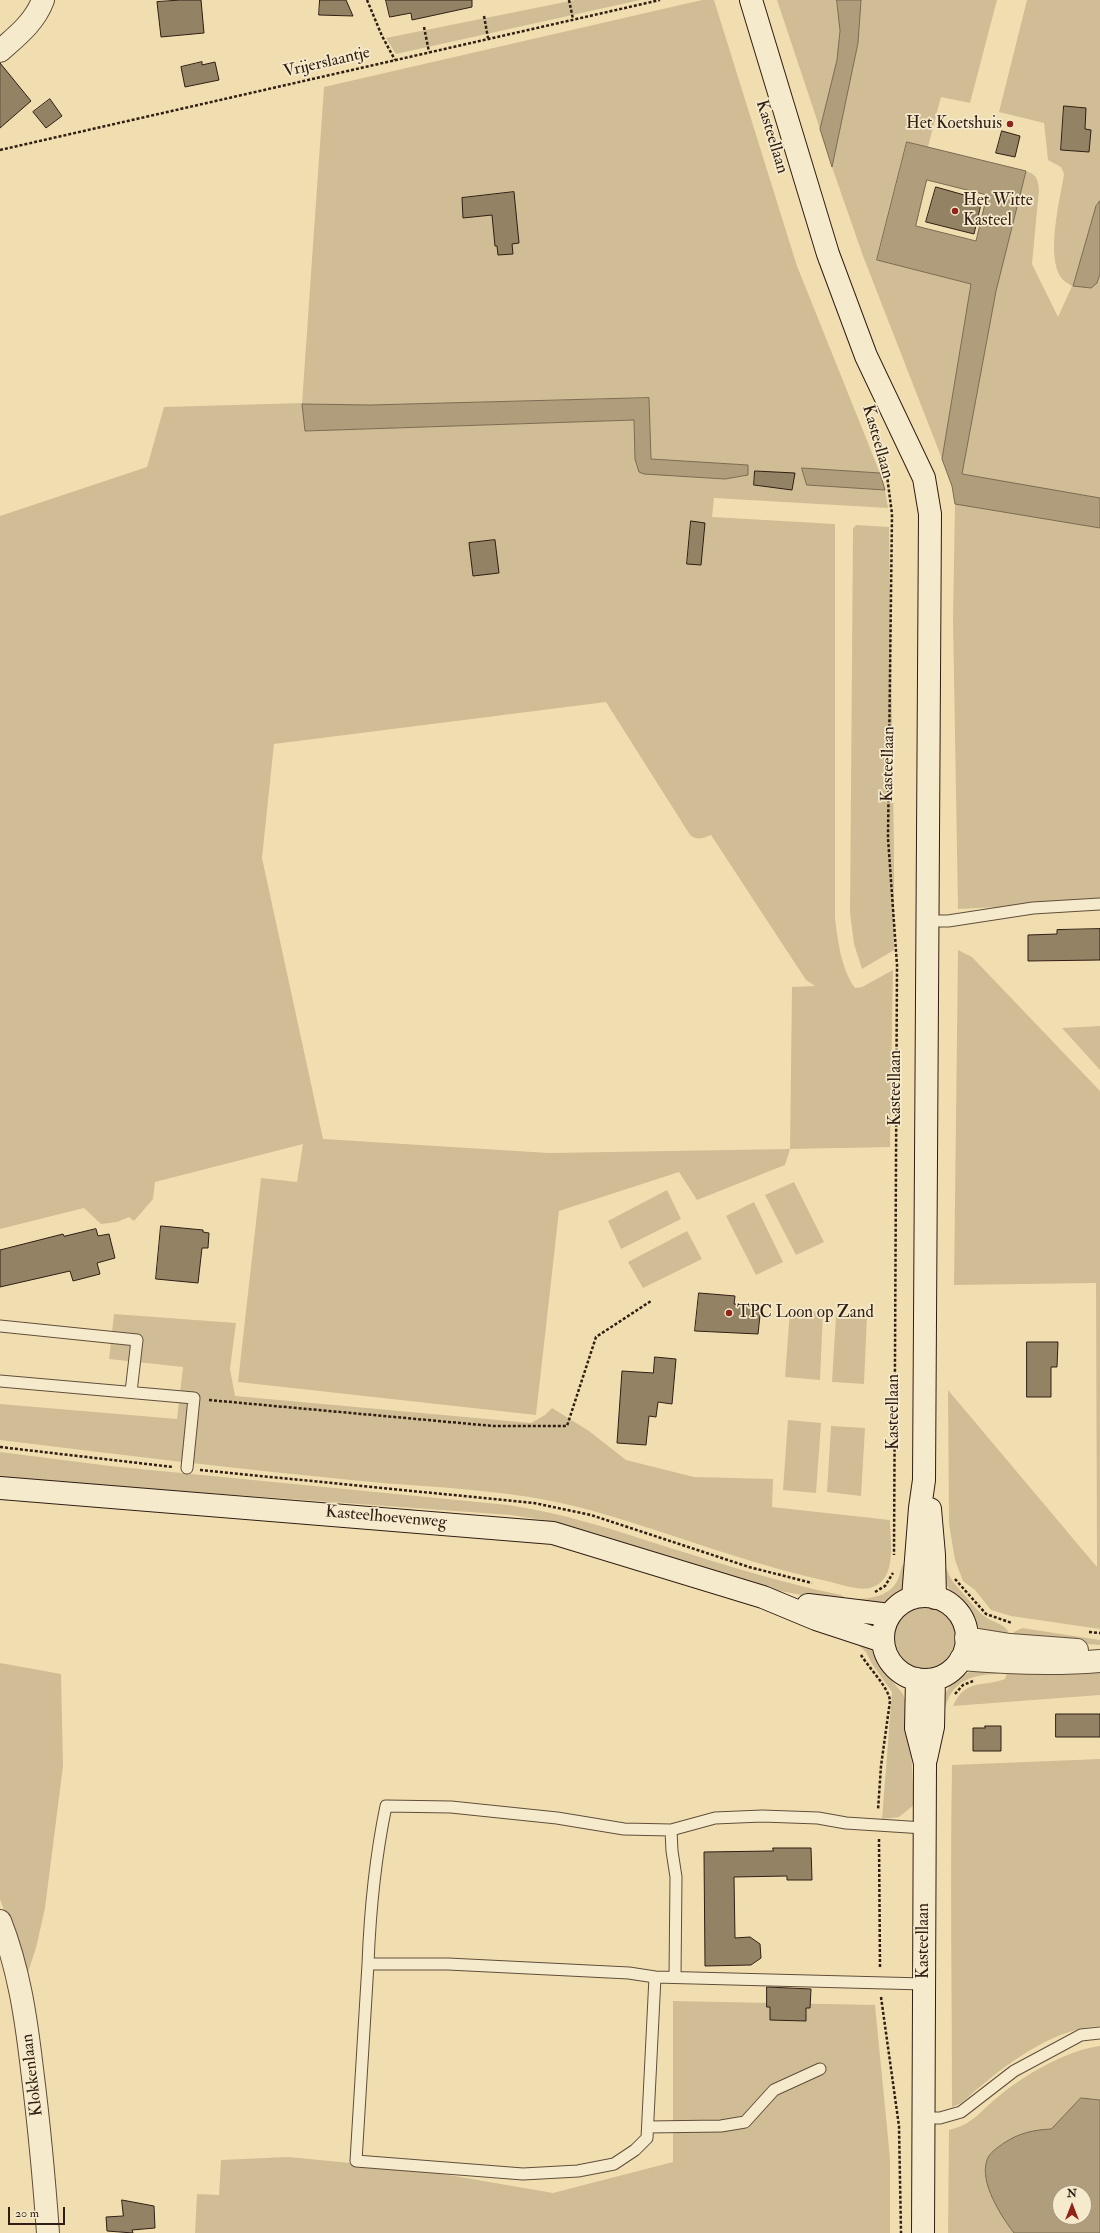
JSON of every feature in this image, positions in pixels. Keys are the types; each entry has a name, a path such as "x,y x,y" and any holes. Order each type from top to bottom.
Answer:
{"street":[{"path":"0,51 28,25 39,12 43,0"},
{"name":"Kasteellaan","path":"751,0 837,280 866,356 916,459 928,496 931,529 924,1480 919,1515 913,1598"},
{"name":"Kasteellaan","path":"924,1480 929,1508 934,1555 934,1598"},
{"name":"Kasteelhoevenweg","path":"0,1488 554,1532 763,1597 816,1619 883,1641"},
{"name":"Kasteelhoevenweg","path":"763,1597 848,1611 890,1615"},
{"path":"913,1598 934,1598 942,1600 955,1609 963,1623 966,1638 961,1659 949,1672 926,1679 900,1672 893,1666 888,1658 883,1641 886,1623 896,1608 913,1598"},
{"path":"966,1638 1010,1645 1100,1651"},
{"path":"961,1659 1006,1663 1056,1664 1100,1661"},
{"name":"Kasteellaan","path":"923,2233 925,1764 933,1727 926,1679"},
{"name":"Klokkenlaan","path":"0,1921 18,1975 25,2009 36,2101 48,2233"}],"lane":[{"path":"929,921 948,921 1033,908 1100,904"},
{"path":"0,1326 137,1340 131,1392"},
{"path":"0,1381 194,1398 187,1468"},
{"path":"655,1977 647,2138 635,2150 614,2164 578,2171 523,2174 356,2162 371,1902 378,1845 386,1806 451,1807 557,1818 624,1829 671,1830 715,1818 762,1816 818,1818 878,1825 924,1828"},
{"path":"671,1830 672,1851 676,1877 675,1977"},
{"path":"368,1964 456,1965 629,1973 655,1977 924,1984"},
{"path":"923,2118 940,2118 962,2112 1014,2071 1081,2035 1100,2033"},
{"path":"648,2127 721,2126 745,2122 774,2090 820,2069"}],"path":[{"path":"367,0 382,36 395,60"},
{"path":"569,0 573,19"},
{"name":"Vrijerslaantje","path":"0,150 660,0"},
{"path":"484,16 488,38"},
{"path":"424,27 429,52"},
{"name":"Kasteellaan","path":"874,424 886,468 892,514 888,838 897,965 895,1560"},
{"path":"194,1398 492,1426 567,1426 596,1337 651,1301"},
{"path":"0,1447 187,1468"},
{"path":"873,1594 885,1586 894,1571"},
{"path":"953,1576 986,1614 1012,1623 1010,1645"},
{"path":"856,1650 861,1654 872,1673 890,1693 879,1789 880,1982 899,2126 901,2233"},
{"path":"952,1699 963,1685 975,1680"}],"shaded area":[{"path":"575,0 640,0 396,54 386,38"},
{"path":"702,0 714,0 797,266 880,473 802,468 808,485 885,490 888,508 714,498 712,517 835,524 835,918 843,963 855,988 862,987 893,970 890,1147 790,1149 785,1165 697,1200 679,1172 559,1211 536,1415 238,1382 261,1178 297,1182 303,1144 155,1182 153,1199 134,1221 129,1217 117,1222 101,1224 84,1208 0,1229 0,516 147,467 164,407 302,403 324,87","holes":["649,398 651,459 748,465 748,475 725,479 644,474 635,459 634,420 306,431 302,404 370,405","606,702 690,835 698,838 711,835 806,980 815,986 792,987 790,1149 549,1153 323,1139 262,858 274,744"]},
{"path":"777,0 837,0 840,16 839,48 820,129"},
{"path":"837,0 861,0 858,43 832,167 820,129 837,60 840,31"},
{"path":"861,0 997,0 970,103 941,97 928,147 907,142 877,260 971,284 942,459 863,256 832,167 858,43"},
{"path":"1027,0 1100,0 1100,201 1096,207 1073,286 1097,283 1100,274 1100,498 962,474 996,291 1026,171 1033,174 1036,178 1039,190 1032,264 1058,317 1072,286 1062,279 1057,269 1054,243 1055,228 1064,174 1061,167 1048,160 1044,123 999,112"},
{"path":"907,142 1026,171 996,291 962,474 1100,498 1100,528 955,504 952,486 942,459 971,284 877,260","holes":["927,180 987,195 976,241 916,226"]},
{"path":"1100,201 1100,274 1097,283 1091,288 1073,286 1096,206"},
{"path":"649,398 651,459 748,465 748,475 725,479 644,474 639,472 635,459 634,420 305,431 302,404 370,405"},
{"path":"802,468 880,473 885,490 807,485"},
{"path":"955,504 1100,528 1100,902 958,909 953,619"},
{"path":"856,525 889,527 894,848 894,950 862,969 854,944 850,913 853,529"},
{"path":"958,950 972,957 1100,1091 1100,1629 1011,1616 991,1610 975,1590 963,1581 955,1560 949,1524 948,1390 1097,1567 1096,1283 954,1285"},
{"path":"1100,1026 1100,1070 1062,1028"},
{"path":"794,1182 824,1242 796,1255 765,1195"},
{"path":"667,1190 681,1219 621,1249 608,1221"},
{"path":"754,1202 783,1262 756,1275 726,1216"},
{"path":"687,1231 702,1259 643,1288 628,1262"},
{"path":"790,1310 823,1312 820,1380 785,1377"},
{"path":"114,1314 236,1323 230,1369 235,1396 531,1423 545,1415 552,1408 589,1431 626,1460 694,1477 773,1479 772,1507 890,1520 891,1549 889,1569 885,1578 879,1584 865,1589 855,1588 796,1574 734,1556 643,1526 582,1508 527,1497 472,1490 270,1472 0,1440 0,1404 177,1419 183,1367 109,1359"},
{"path":"836,1315 867,1316 864,1384 832,1382"},
{"path":"788,1420 821,1423 816,1493 783,1490"},
{"path":"831,1426 865,1428 861,1496 827,1492"},
{"path":"0,1452 110,1466 528,1508 628,1534 775,1579 841,1595 844,1597 844,1603 775,1590 679,1562 597,1534 549,1521 511,1515 0,1478"},
{"path":"907,1560 910,1576 902,1591 888,1601 873,1605 853,1603 858,1599 871,1598 887,1592 896,1583 902,1566"},
{"path":"941,1560 945,1561 950,1577 976,1609 987,1618 1006,1628 1008,1631 1006,1637 980,1629 969,1612 947,1586 941,1572"},
{"path":"925,1603 945,1609 955,1619 961,1639 955,1659 945,1669 925,1675 905,1669 895,1659 889,1639 895,1619 905,1609"},
{"path":"1022,1628 1100,1640 1100,1645 1013,1638 1014,1632"},
{"path":"848,1637 871,1648 882,1669 903,1694 909,1711 914,1805 899,1817 882,1819 892,1692 872,1664 866,1652 858,1645 848,1641"},
{"path":"0,1663 61,1674 63,1766 45,1908 36,1948 27,1975 0,1899"},
{"path":"981,1668 1001,1670 998,1674 979,1676 964,1681 953,1691 945,1708 941,1708 949,1687 954,1682 960,1677"},
{"path":"1100,1668 1100,1695 953,1706 963,1691 969,1687 1005,1679 1008,1670"},
{"path":"1100,1759 1100,2026 1068,2032 1036,2047 1007,2066 964,2101 952,2107 952,1765"},
{"path":"673,2001 875,2005 890,2158 890,2233 195,2233 197,2194 219,2195 221,2160 288,2157 414,2169 553,2193 673,2162"},
{"path":"1100,2046 1100,2100 1086,2100 1079,2103 1051,2129 1025,2134 1006,2142 997,2147 987,2160 987,2177 993,2198 1014,2233 948,2233 949,2130 971,2121 1009,2088 1033,2072 1060,2058 1087,2048"},
{"path":"1081,2098 1100,2100 1100,2233 1014,2233 1003,2218 993,2198 986,2178 985,2169 987,2160 999,2146 1021,2134 1051,2129"}],"building":[{"path":"201,0 204,33 161,37 157,2"},
{"path":"320,0 346,0 353,16 319,15"},
{"path":"386,0 472,0 472,7 412,20 411,13 390,17"},
{"path":"202,62 202,65 215,62 219,80 185,87 181,67"},
{"path":"0,63 31,101 0,128"},
{"path":"50,99 62,116 46,128 33,112"},
{"path":"1064,106 1086,108 1085,129 1091,130 1089,152 1061,150"},
{"path":"1002,131 1020,136 1015,157 996,153"},
{"name":"Het Witte Kasteel","path":"936,187 982,200 974,234 926,222"},
{"path":"514,192 519,243 512,244 513,254 498,255 497,246 495,246 492,215 463,218 462,198"},
{"path":"755,471 795,473 792,490 754,485"},
{"path":"691,521 705,523 701,565 687,564"},
{"path":"495,540 499,573 473,576 469,543"},
{"path":"1100,929 1100,960 1028,961 1028,935 1057,934 1057,930"},
{"path":"161,1226 203,1230 203,1232 209,1233 208,1248 202,1248 198,1283 156,1279"},
{"path":"96,1229 98,1236 109,1234 115,1258 97,1263 100,1274 73,1281 70,1271 0,1287 0,1250 63,1234 64,1236"},
{"path":"699,1293 735,1296 734,1304 761,1306 758,1334 695,1331"},
{"path":"1027,1342 1058,1342 1057,1367 1051,1367 1051,1397 1027,1397"},
{"path":"655,1357 676,1359 672,1404 658,1402 656,1417 649,1416 646,1445 617,1443 622,1371 653,1373"},
{"path":"1056,1714 1100,1714 1100,1737 1056,1737"},
{"path":"985,1726 1001,1726 1001,1751 973,1751 973,1728 985,1728"},
{"path":"773,1848 811,1848 812,1880 787,1880 787,1876 734,1877 735,1938 750,1937 760,1944 761,1958 751,1965 705,1966 704,1852 773,1851"},
{"path":"767,1987 811,1989 810,2008 806,2008 806,2021 770,2020 770,2007 767,2007"},
{"path":"122,2200 154,2206 155,2228 132,2230 133,2233 107,2231 106,2217 123,2216"}],"place":[{"name":"Het Koetshuis","path":"1010,124"},
{"name":"Het Witte Kasteel","path":"955,211"},
{"name":"TPC Loon op Zand","path":"729,1313"}]}
